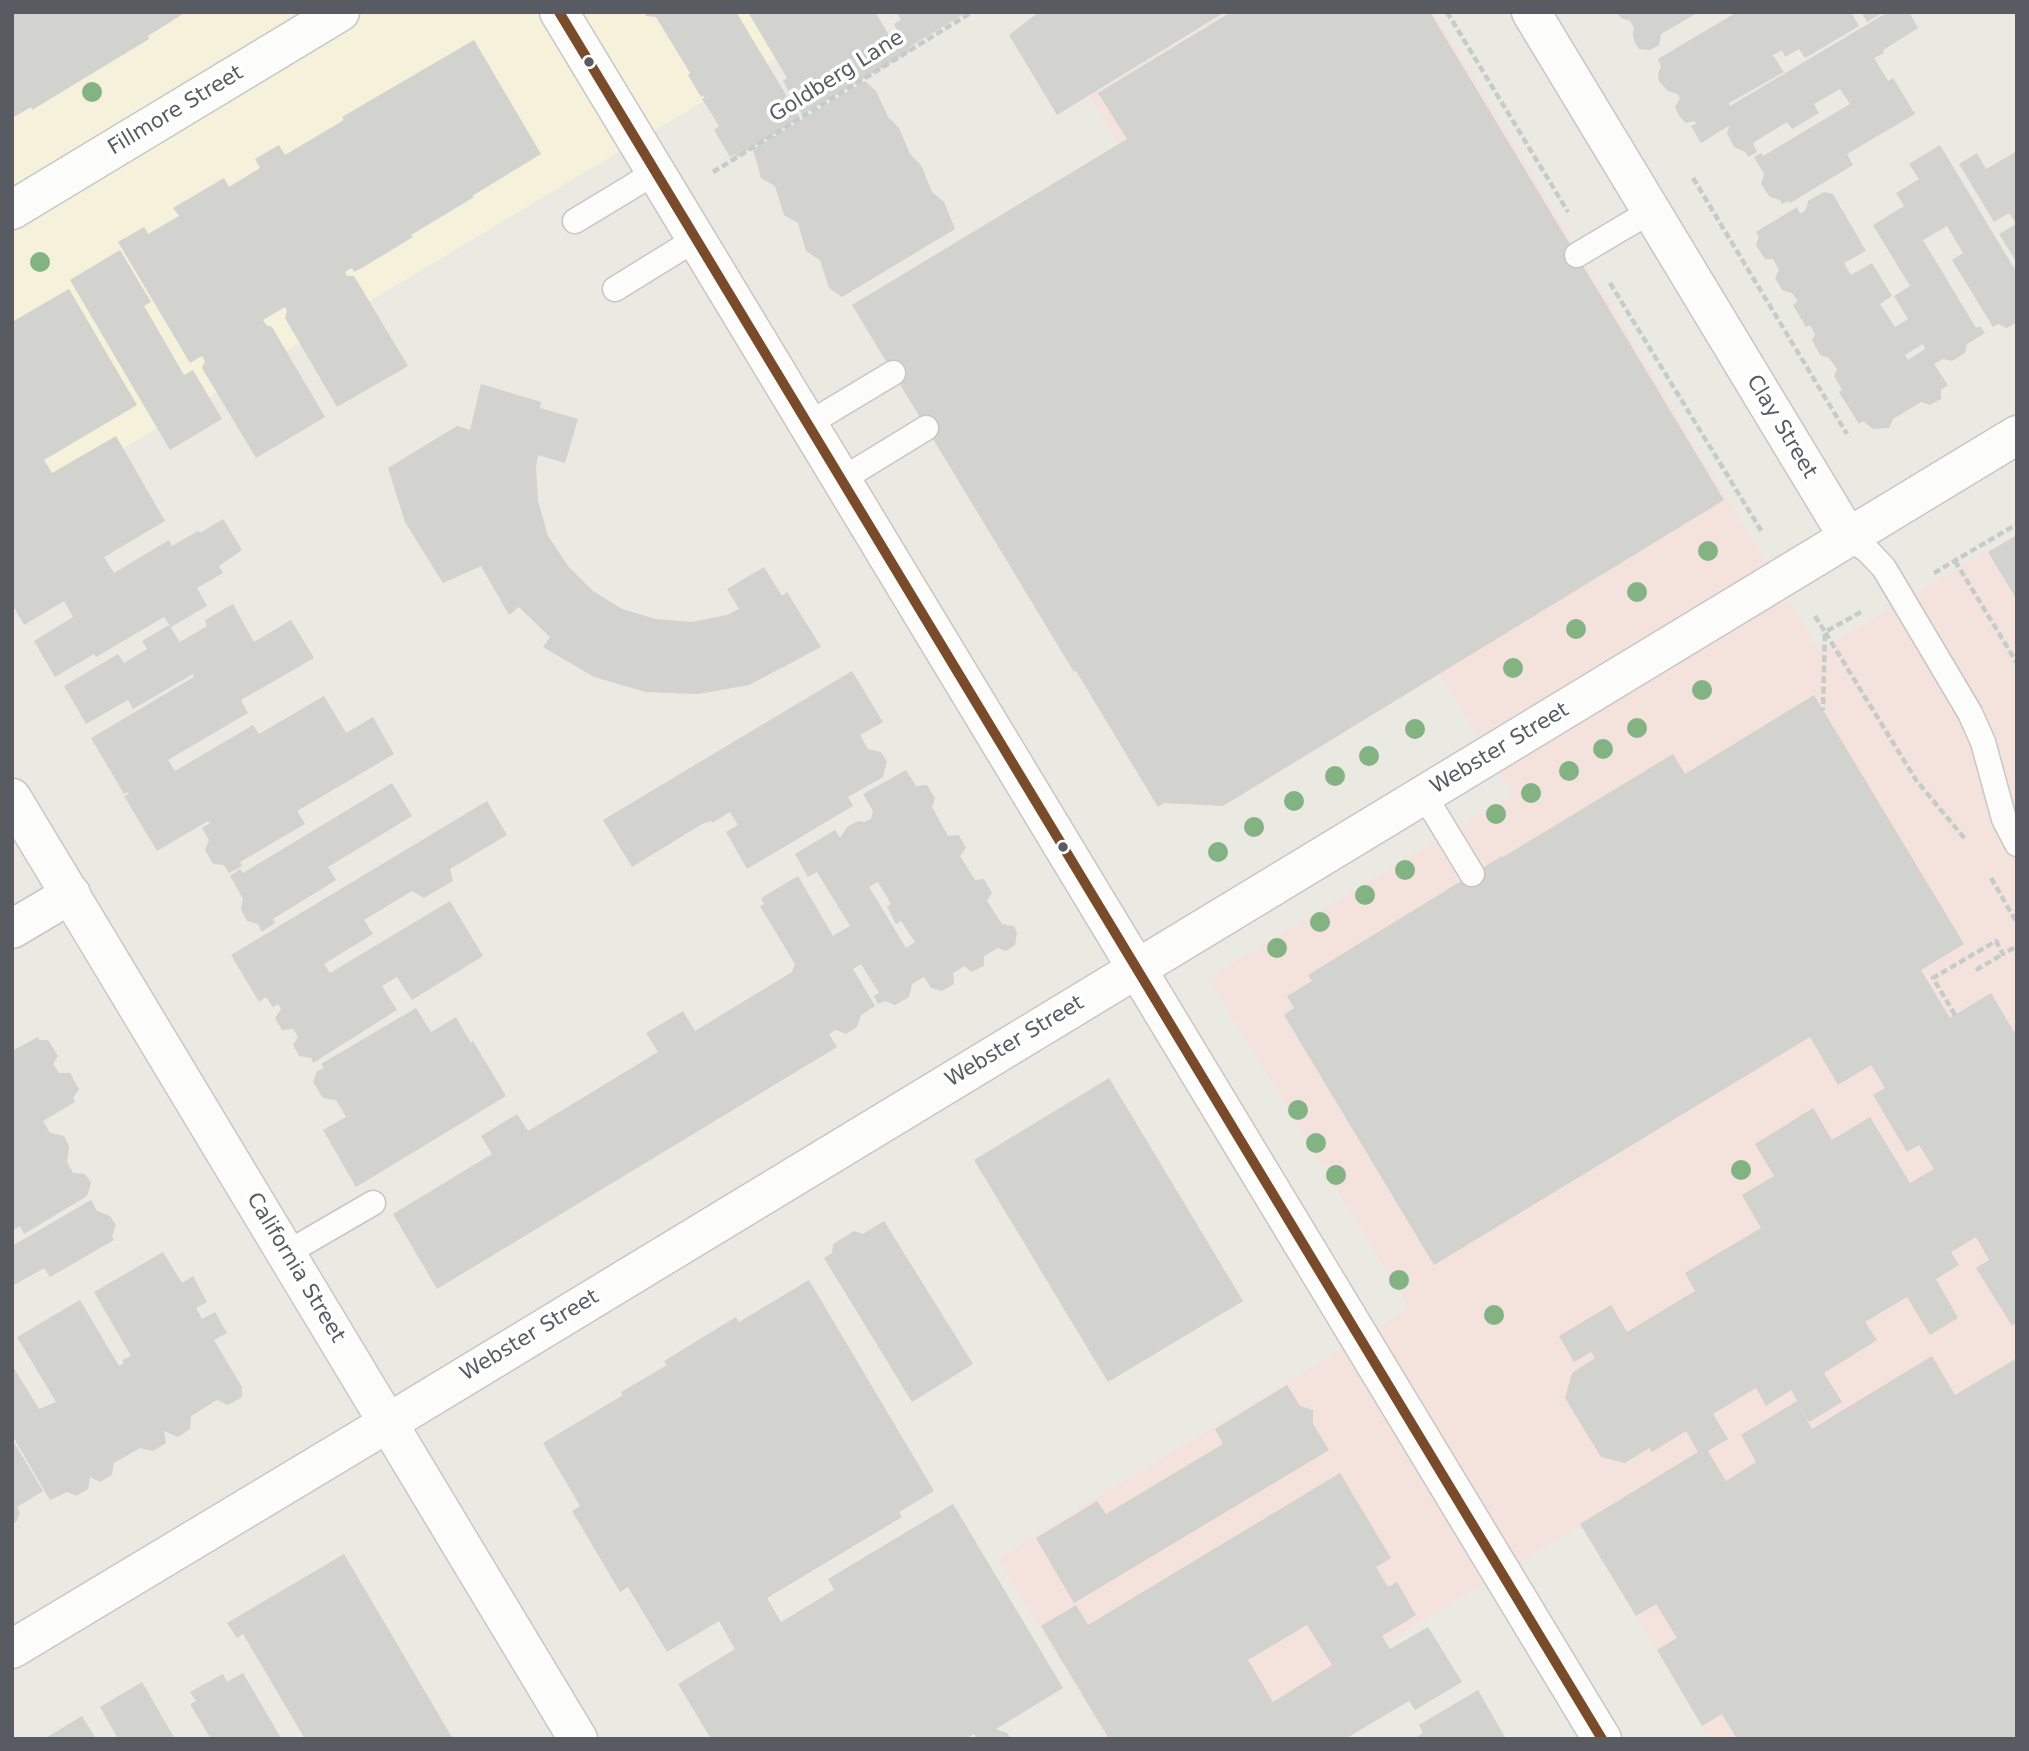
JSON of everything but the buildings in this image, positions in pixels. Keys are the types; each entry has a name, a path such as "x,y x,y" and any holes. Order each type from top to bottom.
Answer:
{"street":[{"name":"Fillmore Street","path":"12,210 340,12"},
{"path":"559,12 1602,1739"},
{"name":"Clay Street","path":"1531,12 1848,537"},
{"name":"Webster Street","path":"12,1649 2017,435"},
{"name":"California Street","path":"12,798 578,1739"},
{"path":"12,929 71,894"}],"lane":[{"path":"575,221 656,172"},
{"path":"1577,256 1651,211"},
{"path":"615,289 696,239"},
{"path":"808,424 893,373"},
{"path":"841,480 926,428"},
{"name":"Clay Street","path":"1848,537 1868,551 1884,568 1970,713 1983,742 2004,820 2017,844"},
{"path":"1424,795 1472,874"},
{"path":"287,1253 373,1203"}],"path":[{"name":"Goldberg Lane","path":"756,146 972,12"},
{"path":"1692,177 1848,435"},
{"path":"2017,524 1955,561 2017,663"},
{"path":"1814,613 1916,780"},
{"path":"1823,710 1825,632"},
{"path":"1955,1014 1933,978 1996,941 2003,954"},
{"path":"1976,970 2017,946"}],"shaded area":[{"path":"12,12 853,12 12,515"},
{"path":"1228,12 1434,12 1819,651 2017,533 2017,1739 1710,1739 1581,1525 1226,1739 1107,1739 998,1558 1409,1308 1208,978 1513,794 1090,96"}],"transit line":[{"path":"559,12 1602,1739"}]}
